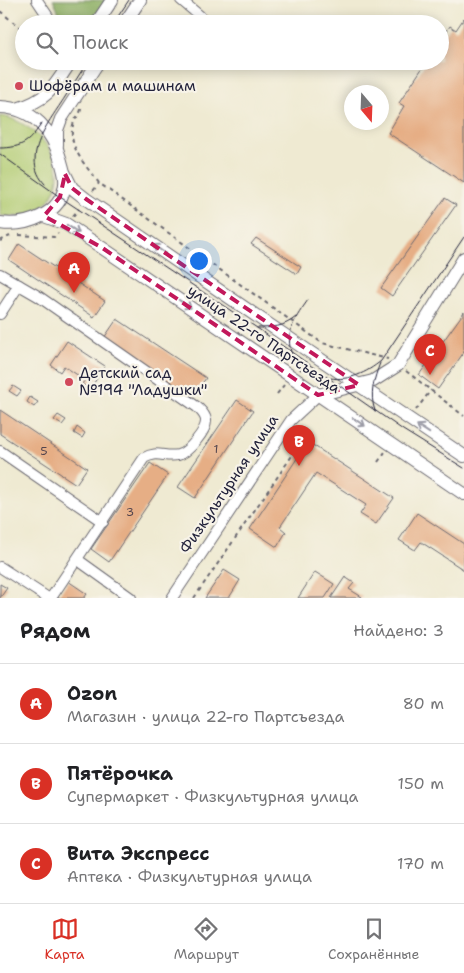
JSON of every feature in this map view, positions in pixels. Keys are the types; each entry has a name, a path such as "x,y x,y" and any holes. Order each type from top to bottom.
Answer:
{"main road":[{"path":"102,15 112,0"},
{"path":"130,15 140,0"},
{"path":"17,109 31,105 52,91 65,70"},
{"path":"57,147 57,130 61,119 93,70"},
{"path":"0,107 17,109 45,127 57,147 65,174 65,185 57,202 44,216 20,224 0,223"},
{"name":"улица 22-го Партсъезда","path":"65,174 72,188 86,199 464,456"},
{"name":"улица 22-го Партсъезда","path":"44,216 66,224 101,247 464,494"},
{"name":"Физкультурная улица","path":"318,395 373,381 398,365 464,259"}],"street":[{"path":"38,0 47,15"},
{"path":"181,0 199,15"},
{"path":"0,274 38,296 204,413 206,421 204,430 185,453 176,456 151,454 144,458 78,560 50,598 0,567"},
{"path":"0,314 19,284"},
{"name":"Физкультурная улица","path":"172,598 291,420 318,395"},
{"path":"0,451 103,522"},
{"path":"78,560 131,598"}],"path":[{"path":"0,11 15,24"},
{"path":"72,103 82,109 74,123 73,136 75,148 79,157 100,183 322,343 384,357 398,365 464,416"},
{"path":"194,598 305,436"}],"highlighted area":[{"path":"65,174 72,188 86,199 359,385 318,395 101,247 44,216 60,197"}],"green space":[{"path":"53,0 107,0 96,15 60,15"},
{"path":"0,116 20,122 30,128 47,145 57,165 58,175 52,195 39,209 20,216 0,215"}],"building":[{"path":"464,18 464,183 388,133 404,106 399,103 421,70 449,70 449,28 450,26 456,30"},
{"path":"445,198 456,205 392,296 381,288"},
{"path":"256,238 301,267 297,274 251,244"},
{"path":"19,244 105,301 94,317 9,260"},
{"path":"464,312 464,352 438,389 419,375"},
{"path":"117,319 206,378 193,397 104,338"},
{"path":"67,341 105,366 90,389 82,384 85,380 64,366 60,372 51,365"},
{"path":"13,386 21,391 17,396 9,391"},
{"path":"30,397 38,402 34,407 27,402"},
{"path":"237,400 253,411 195,498 178,487"},
{"path":"0,410 87,468 76,484 0,434"},
{"path":"58,415 66,420 62,425 54,420"},
{"path":"77,427 85,433 82,438 74,433"},
{"path":"308,442 394,498 376,524 360,514 366,505 316,473 280,527 286,532 277,547 250,529"},
{"path":"150,463 168,475 109,562 91,549"},
{"path":"417,513 464,544 464,570 421,542 415,550 399,540"},
{"path":"224,570 240,580 229,598 205,598"},
{"path":"315,572 334,584 325,598 298,598"},
{"path":"345,577 354,583 349,589 361,598 331,598"},
{"path":"68,581 87,594 84,598 57,598"},
{"path":"0,584 7,588 0,598"}],"tram line":[{"path":"119,15 129,0"},
{"path":"45,184 38,173 35,162 36,151 45,128 82,70"},
{"path":"0,148 20,145 30,139 42,123"},
{"path":"0,154 60,197 257,328 403,430 464,468"},
{"path":"330,378 351,377 370,369 381,361 464,237"},
{"path":"292,355 289,340 290,332 308,300"},
{"path":"257,328 278,326 296,317"},
{"path":"375,411 372,393 380,363"}],"place":[{"name":"Шофёрам и машинам","path":"19,86"},
{"name":"Ozon","path":"74,293"},
{"name":"Вита Экспресс","path":"430,375"},
{"name":"Детский сад №194 \"Ладушки\"","path":"69,382"},
{"name":"Пятёрочка","path":"299,466"}]}
